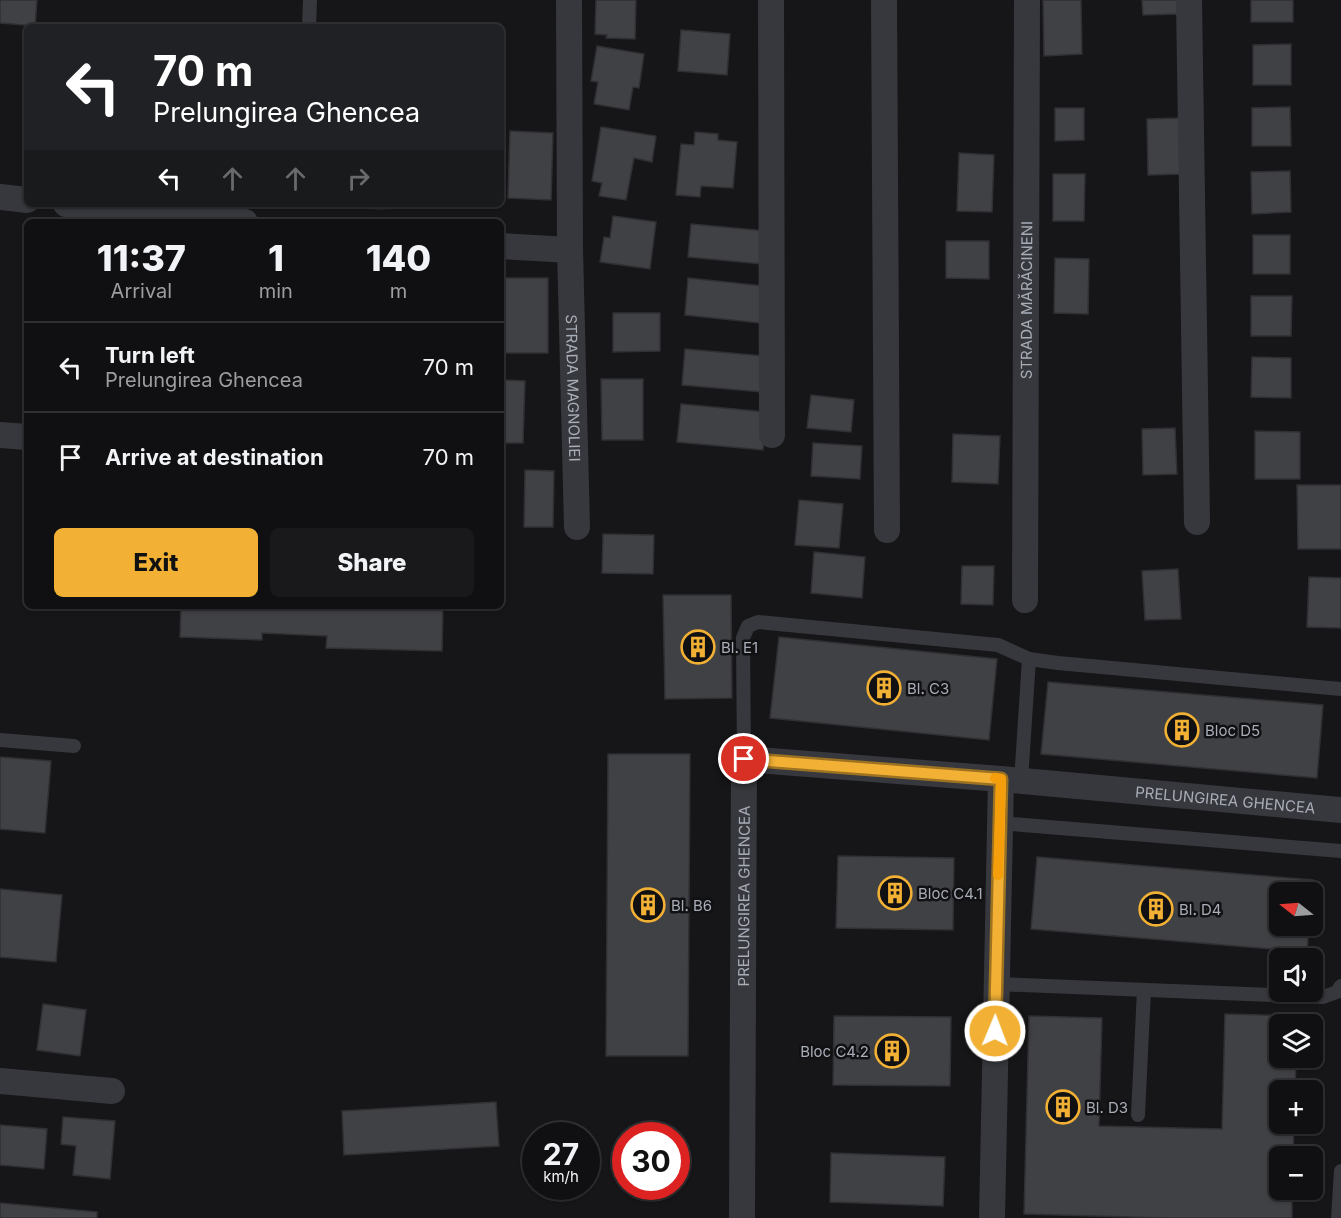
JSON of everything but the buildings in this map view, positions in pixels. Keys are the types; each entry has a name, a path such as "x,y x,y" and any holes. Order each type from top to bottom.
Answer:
{"street":[{"name":"STRADA MAGNOLIEI","path":"569,0 570,250 577,527"},
{"path":"771,0 772,435"},
{"path":"884,0 887,530"},
{"name":"STRADA MĂRĂCINENI","path":"1025,600 1027,0"},
{"path":"1189,0 1197,522"},
{"path":"0,197 24,200"},
{"path":"96,207 215,219"},
{"path":"504,246 570,250"},
{"path":"0,435 24,437"},
{"name":"PRELUNGIREA GHENCEA","path":"742,1218 744,759 1011,780 1341,810"},
{"path":"992,1218 999,824 1011,780"},
{"path":"0,1081 112,1091"}],"lane":[{"path":"309,24 310,0"},
{"path":"744,759 743,638 748,626 758,622 998,645 1029,659 1341,689"},
{"path":"1011,780 1029,659"},
{"path":"0,740 74,746"},
{"path":"999,824 1341,851"},
{"path":"996,984 1323,997 1340,991"},
{"path":"1138,1115 1144,990"},
{"path":"1338,1218 1341,1172"}],"slow traffic":[{"path":"995,778 1001,779 998,875"}],"place":[{"name":"Bl. E1","path":"698,647"},
{"name":"Bl. C3","path":"884,688"},
{"name":"Bloc D5","path":"1182,730"},
{"name":"Bloc C4.1","path":"895,893"},
{"name":"Bl. B6","path":"648,905"},
{"name":"Bl. D4","path":"1156,909"},
{"name":"Bloc C4.2","path":"892,1051"},
{"name":"Bl. D3","path":"1063,1107"}],"route":[{"path":"744,759 1001,779 995,1031"}]}
